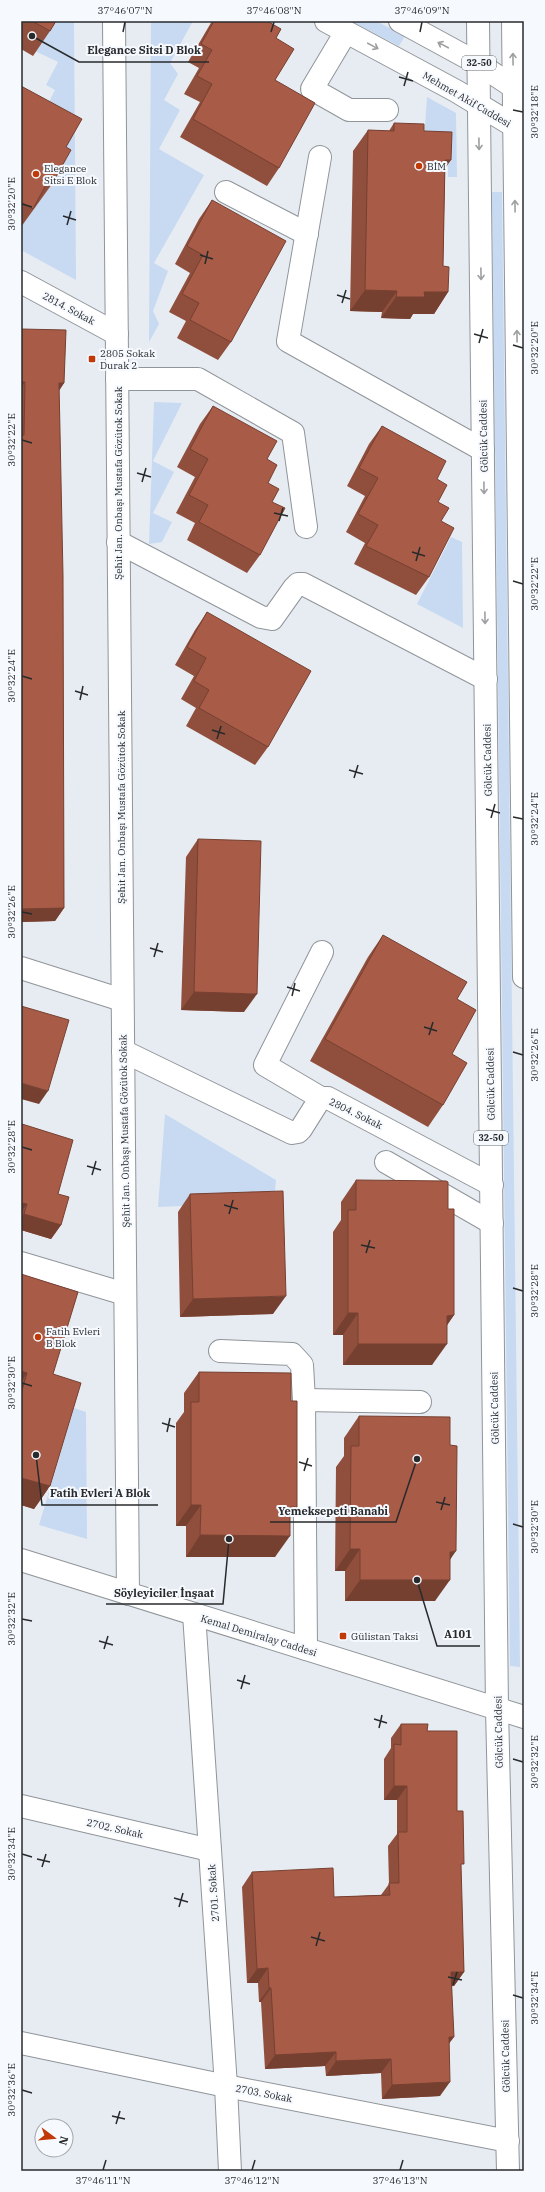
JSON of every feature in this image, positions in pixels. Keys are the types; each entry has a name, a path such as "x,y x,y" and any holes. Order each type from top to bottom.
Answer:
{"street":[{"name":"Şehit Jan. Onbaşı Mustafa Gözütok Sokak","path":"114,21 128,1594"},
{"name":"Mehmet Akif Caddesi","path":"326,21 479,105 519,129"},
{"path":"400,21 479,64 519,90"},
{"name":"Gölcük Caddesi","path":"478,21 497,1709 508,2171"},
{"path":"513,21 519,90 524,977"},
{"path":"346,32 312,89 349,110 387,110"},
{"path":"320,157 288,341 483,450"},
{"path":"226,192 307,234"},
{"name":"2814. Sokak","path":"21,282 117,334"},
{"path":"117,379 198,379 292,433 306,527"},
{"path":"118,542 261,618 272,619 294,588 298,584 303,584 486,679"},
{"path":"321,1098 265,1065 322,952"},
{"path":"21,968 122,1000"},
{"name":"2804. Sokak","path":"123,1051 292,1133 298,1132 301,1129 321,1098 333,1100 492,1185"},
{"path":"386,1162 492,1223"},
{"path":"21,1263 125,1294"},
{"path":"220,1351 292,1354 302,1365 304,1400 306,1649"},
{"path":"304,1400 420,1402"},
{"name":"Kemal Demiralay Caddesi","path":"21,1560 524,1717"},
{"name":"2701. Sokak","path":"194,1614 226,2086 230,2171"},
{"name":"2702. Sokak","path":"21,1806 210,1850"},
{"name":"2703. Sokak","path":"21,2043 226,2086 508,2141"}],"shaded area":[{"path":"52,21 74,21 76,280 21,250 21,225 31,206 35,208 36,128 55,90 46,85 58,62 35,51"},
{"path":"151,21 193,21 170,63 178,74 164,100 180,110 159,149 204,175 154,263 168,271 153,311 159,324 149,342"},
{"path":"351,21 376,21 405,36 399,46"},
{"path":"427,97 456,113 457,177 448,177 448,141 424,140"},
{"path":"492,192 502,192 520,1667 510,1666"},
{"path":"154,402 182,403 153,461 174,472 153,513 172,522 162,542 149,544"},
{"path":"451,537 462,542 463,628 417,604"},
{"path":"165,1114 276,1180 274,1202 158,1207"},
{"path":"74,1408 86,1412 87,1539 39,1525"}],"building":[{"path":"32,21 56,21 50,31"},
{"path":"214,21 267,21 281,29 276,38 294,49 275,80 315,103 279,168 193,119 212,84 197,76 212,50 201,44"},
{"path":"21,86 82,119 66,147 71,150 52,184 48,181 33,209 21,202"},
{"path":"394,123 424,124 424,131 452,132 451,160 445,160 443,266 449,267 448,292 424,292 425,297 396,297 397,291 365,290 368,130 394,131"},
{"path":"212,200 286,241 231,342 190,320 199,303 182,294 203,255 187,246"},
{"path":"21,329 66,330 64,383 59,383 63,576 64,908 21,909 21,435 24,435 25,382 21,382"},
{"path":"213,406 277,441 267,459 277,465 268,483 279,489 272,502 285,508 260,555 199,522 208,505 189,495 208,459 190,449"},
{"path":"382,426 446,461 437,479 447,485 438,502 449,508 441,521 454,528 429,577 366,546 378,525 358,514 378,478 359,468"},
{"path":"207,612 311,671 268,747 199,708 209,690 194,681 206,658 187,647"},
{"path":"198,839 261,841 257,994 194,992"},
{"path":"383,935 467,982 457,999 476,1010 452,1054 467,1063 443,1105 325,1039"},
{"path":"21,1006 69,1020 48,1091 21,1083"},
{"path":"22,1124 73,1140 58,1194 69,1197 61,1225 24,1214 27,1204 21,1203"},
{"path":"356,1180 448,1182 448,1209 454,1209 454,1315 447,1316 447,1344 358,1344 358,1313 348,1313 348,1210 356,1210"},
{"path":"283,1191 286,1296 193,1299 190,1194"},
{"path":"21,1274 78,1292 53,1374 81,1383 50,1486 21,1478 21,1394 27,1373 21,1371"},
{"path":"199,1372 291,1373 291,1401 297,1401 297,1507 290,1507 290,1536 200,1535 201,1505 191,1505 191,1402 199,1402"},
{"path":"359,1416 450,1417 450,1445 457,1446 456,1551 450,1552 450,1580 360,1580 360,1549 350,1549 351,1446 359,1446"},
{"path":"401,1724 428,1724 427,1731 457,1731 457,1811 463,1811 464,1864 461,1864 464,1972 451,1972 454,2037 449,2037 450,2082 392,2085 391,2059 336,2061 336,2052 275,2055 271,1988 269,1988 268,1968 257,1969 252,1872 333,1868 334,1897 390,1895 389,1883 399,1883 398,1832 407,1832 407,1786 394,1786 394,1744 401,1745"}],"place":[{"name":"Elegance Sitsi D Blok","path":"32,36"},
{"name":"BİM","path":"419,166"},
{"name":"Elegance Sitsi E Blok","path":"36,174"},
{"name":"2805 Sokak Durak 2","path":"92,359"},
{"name":"Fatih Evleri B Blok","path":"38,1337"},
{"name":"Fatih Evleri A Blok","path":"36,1455"},
{"name":"Yemeksepeti Banabi","path":"417,1459"},
{"name":"Söyleyiciler İnşaat","path":"229,1539"},
{"name":"A101","path":"417,1580"},
{"name":"Gülistan Taksi","path":"343,1636"}]}
